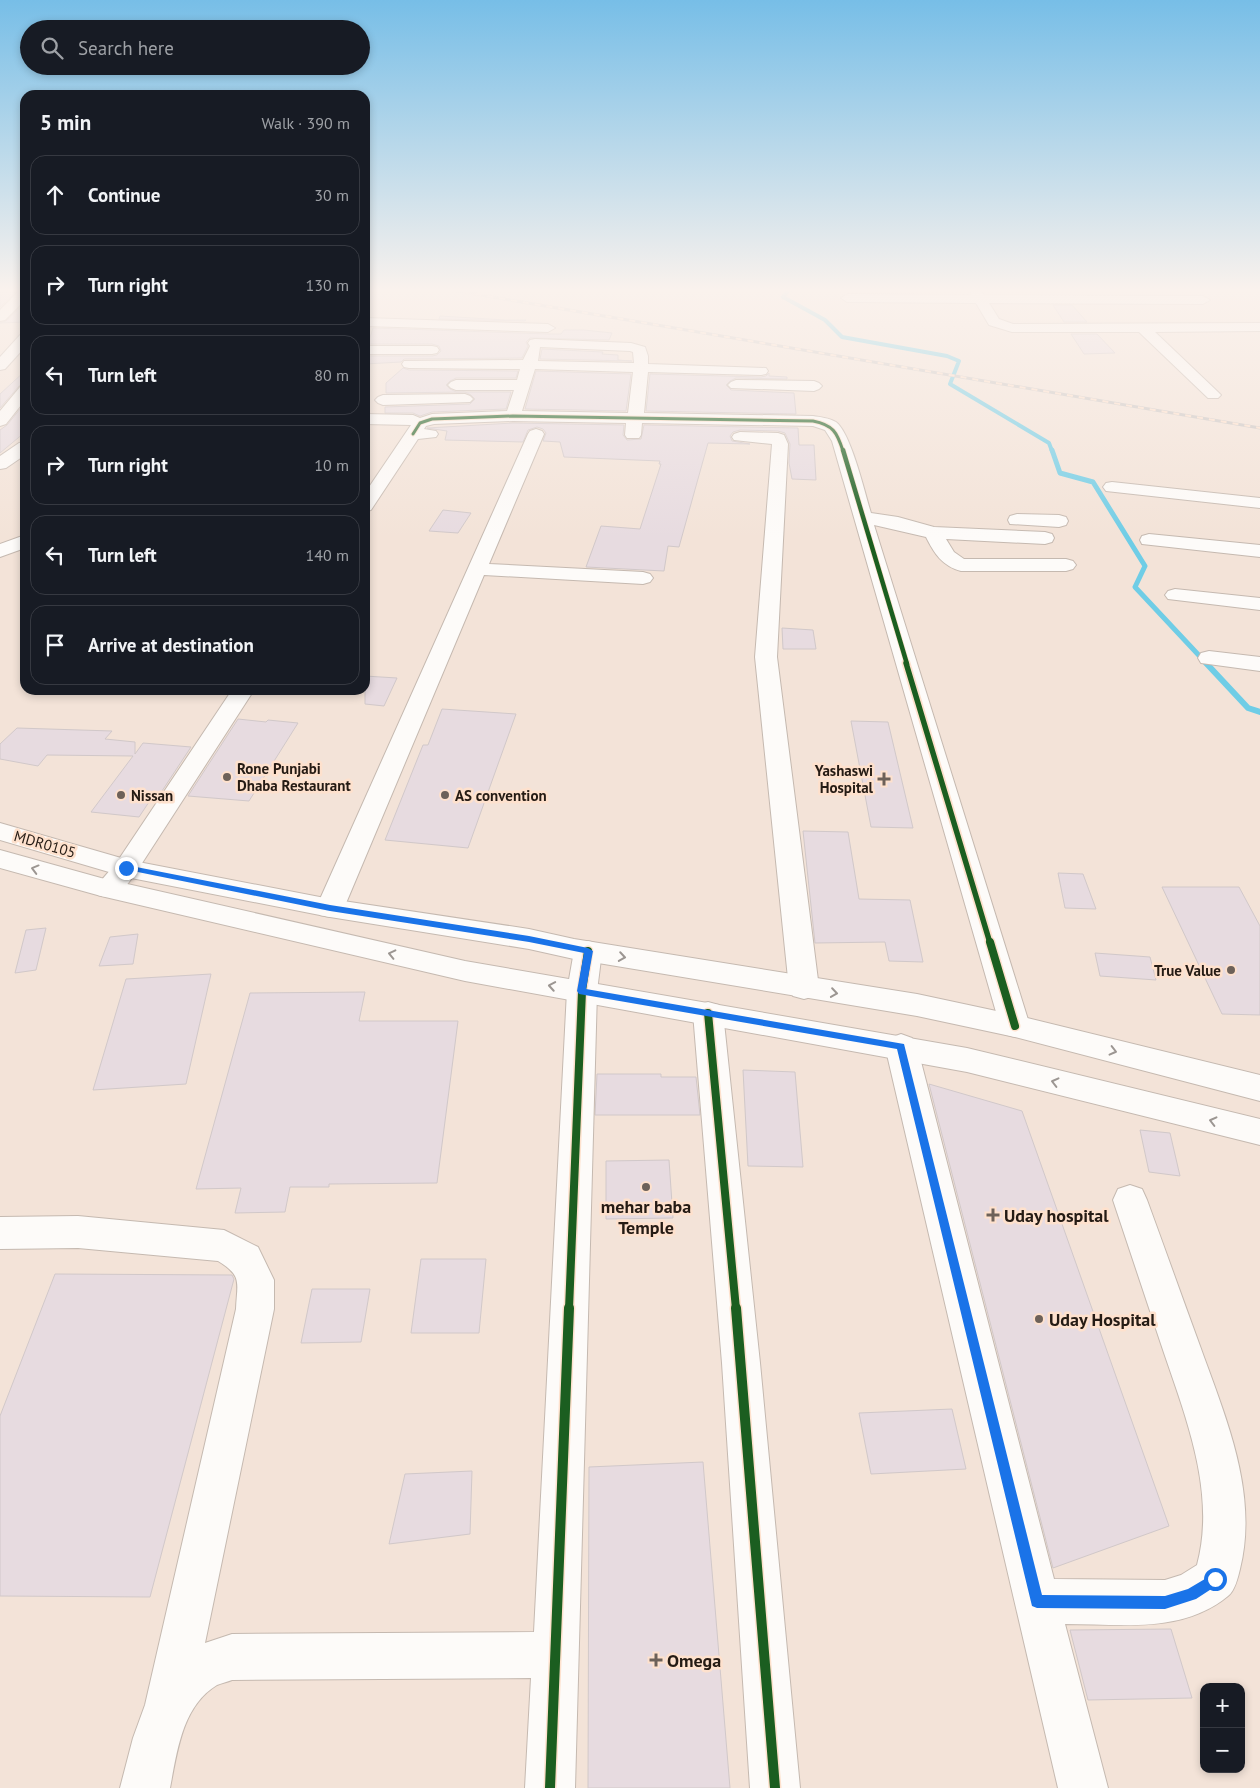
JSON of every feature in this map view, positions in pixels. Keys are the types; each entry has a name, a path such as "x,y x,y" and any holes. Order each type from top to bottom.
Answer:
{"street":[{"path":"383,400 481,371"},
{"path":"456,385 492,371"},
{"path":"514,416 529,371"},
{"path":"536,371 539,398"},
{"path":"539,371 543,382"},
{"path":"602,371 658,384"},
{"path":"633,414 638,371"},
{"path":"636,379 754,371"},
{"path":"1188,371 1213,395"},
{"path":"0,421 12,378"},
{"path":"717,385 814,386"},
{"path":"370,420 419,427 536,434 633,414 656,401"},
{"path":"633,414 778,438 779,441 766,657 804,988"},
{"path":"370,499 419,427 440,418 633,414 826,423 832,426 840,441 1015,1026"},
{"path":"330,908 536,434"},
{"path":"8,436 20,436"},
{"path":"0,464 20,450"},
{"path":"1112,487 1260,503"},
{"path":"862,517 898,523 953,519 1059,521"},
{"path":"898,523 939,544 955,563 967,565 1057,551 939,544"},
{"path":"1149,540 1260,551"},
{"path":"0,551 20,543"},
{"path":"476,569 643,578"},
{"path":"1176,595 1260,604"},
{"path":"1209,658 1260,664"},
{"path":"117,878 241,695"},
{"name":"MDR0105","path":"0,831 90,857 117,878 465,971 901,1046 977,1062 1260,1132"},
{"name":"MDR0105","path":"0,859 529,939 804,988 917,1004 1015,1026 1260,1088"},
{"path":"550,1788 582,991 588,951"},
{"path":"708,1013 741,1372 775,1788"},
{"path":"901,1046 1082,1788"},
{"path":"1037,1601 1165,1602 1191,1594 1215,1579 1224,1545 1223,1496 1212,1437 1130,1200"},
{"path":"0,1233 78,1232 224,1246 245,1258 256,1280 255,1308 169,1704 158,1732 145,1788"},
{"path":"169,1704 184,1683 204,1667 232,1657 555,1655"}],"building":[{"path":"399,371 518,371 516,378 456,378 446,385 456,392 465,392 386,393 386,383"},
{"path":"536,371 631,374 626,411 525,409"},
{"path":"769,373 769,376 787,377 787,379 736,378 726,385 731,390 794,393 796,414 646,411 650,374 761,377"},
{"path":"20,376 20,386 0,408 0,394"},
{"path":"465,392 511,392 506,409 432,412 420,416 413,413 385,413 385,407 470,404 475,399"},
{"path":"20,409 20,436 0,453 0,430 7,425"},
{"path":"513,423 624,425 623,435 627,440 641,439 644,425 798,428 799,445 814,445 816,480 792,479 789,463 790,444 785,433 778,431 740,430 733,432 730,436 732,441 750,444 708,443 679,547 668,546 664,571 586,567 601,526 640,529 661,464 659,464 660,461 564,457 560,442 543,441 546,433 543,429 537,427 528,430 523,442 445,440 447,431 427,428"},
{"path":"443,510 471,513 458,533 429,531"},
{"path":"782,628 813,630 816,649 783,649"},
{"path":"370,676 397,678 384,706 365,704 365,695 370,695"},
{"name":"AS convention","path":"442,709 516,714 468,848 385,840 423,745 428,745"},
{"path":"238,719 298,723 249,801 188,796"},
{"path":"851,721 888,722 913,828 871,827"},
{"path":"17,728 112,731 105,739 135,742 135,754 143,743 191,747 160,794 155,793 139,817 91,812 133,756 47,755 38,766 0,759 0,744"},
{"path":"803,831 848,832 859,899 910,900 923,962 889,961 885,942 815,943"},
{"path":"1058,873 1083,874 1096,909 1065,908"},
{"name":"True Value","path":"1162,887 1239,887 1260,926 1260,1015 1222,1014"},
{"path":"46,928 36,970 15,973 26,930"},
{"path":"138,934 133,964 99,966 110,937"},
{"path":"1095,953 1150,957 1156,980 1100,976"},
{"path":"211,974 186,1084 93,1090 126,979"},
{"path":"365,992 359,1021 458,1021 437,1183 329,1184 329,1187 290,1187 285,1212 235,1213 241,1188 196,1189 250,993"},
{"path":"743,1070 795,1072 803,1167 748,1166"},
{"path":"597,1074 661,1074 661,1077 696,1077 700,1115 595,1115"},
{"name":"Uday Hospital","path":"929,1084 1022,1111 1169,1526 1053,1568"},
{"path":"1140,1130 1170,1133 1180,1176 1149,1172"},
{"path":"669,1160 673,1218 606,1219 606,1161"},
{"path":"421,1259 486,1259 479,1333 411,1333"},
{"path":"55,1274 232,1275 234,1279 150,1597 0,1596 0,1416"},
{"path":"312,1289 370,1289 361,1342 301,1343"},
{"path":"952,1409 966,1469 871,1474 859,1413"},
{"name":"Omega","path":"703,1462 730,1788 588,1788 589,1467"},
{"path":"472,1471 470,1534 389,1544 405,1474"},
{"path":"1171,1629 1192,1698 1088,1700 1070,1630"}],"waterway":[{"path":"955,371 950,384 1049,443 1052,451"},
{"path":"1052,450 1060,473 1093,482 1145,566 1135,587 1207,664"},
{"path":"1206,663 1248,708 1260,712"}],"railway":[{"path":"929,371 1260,428"}],"cycle path":[{"path":"413,434 420,423 432,419 513,416 813,421 827,424 833,428 840,441 1015,1026"},
{"path":"550,1788 582,991 588,951"},
{"path":"708,1013 741,1363 775,1788"}],"place":[{"name":"Rone Punjabi Dhaba Restaurant","path":"227,777"},
{"name":"Yashaswi Hospital","path":"884,779"},
{"name":"Nissan","path":"121,795"},
{"name":"AS convention","path":"445,795"},
{"name":"True Value","path":"1231,970"},
{"name":"mehar baba Temple","path":"646,1187"},
{"name":"Uday hospital","path":"993,1215"},
{"name":"Uday Hospital","path":"1039,1319"},
{"name":"Omega","path":"656,1660"}],"route":[{"path":"126,868 330,908 529,939 588,951 582,991 901,1046 1037,1601 1165,1602 1191,1594 1215,1579"}]}
